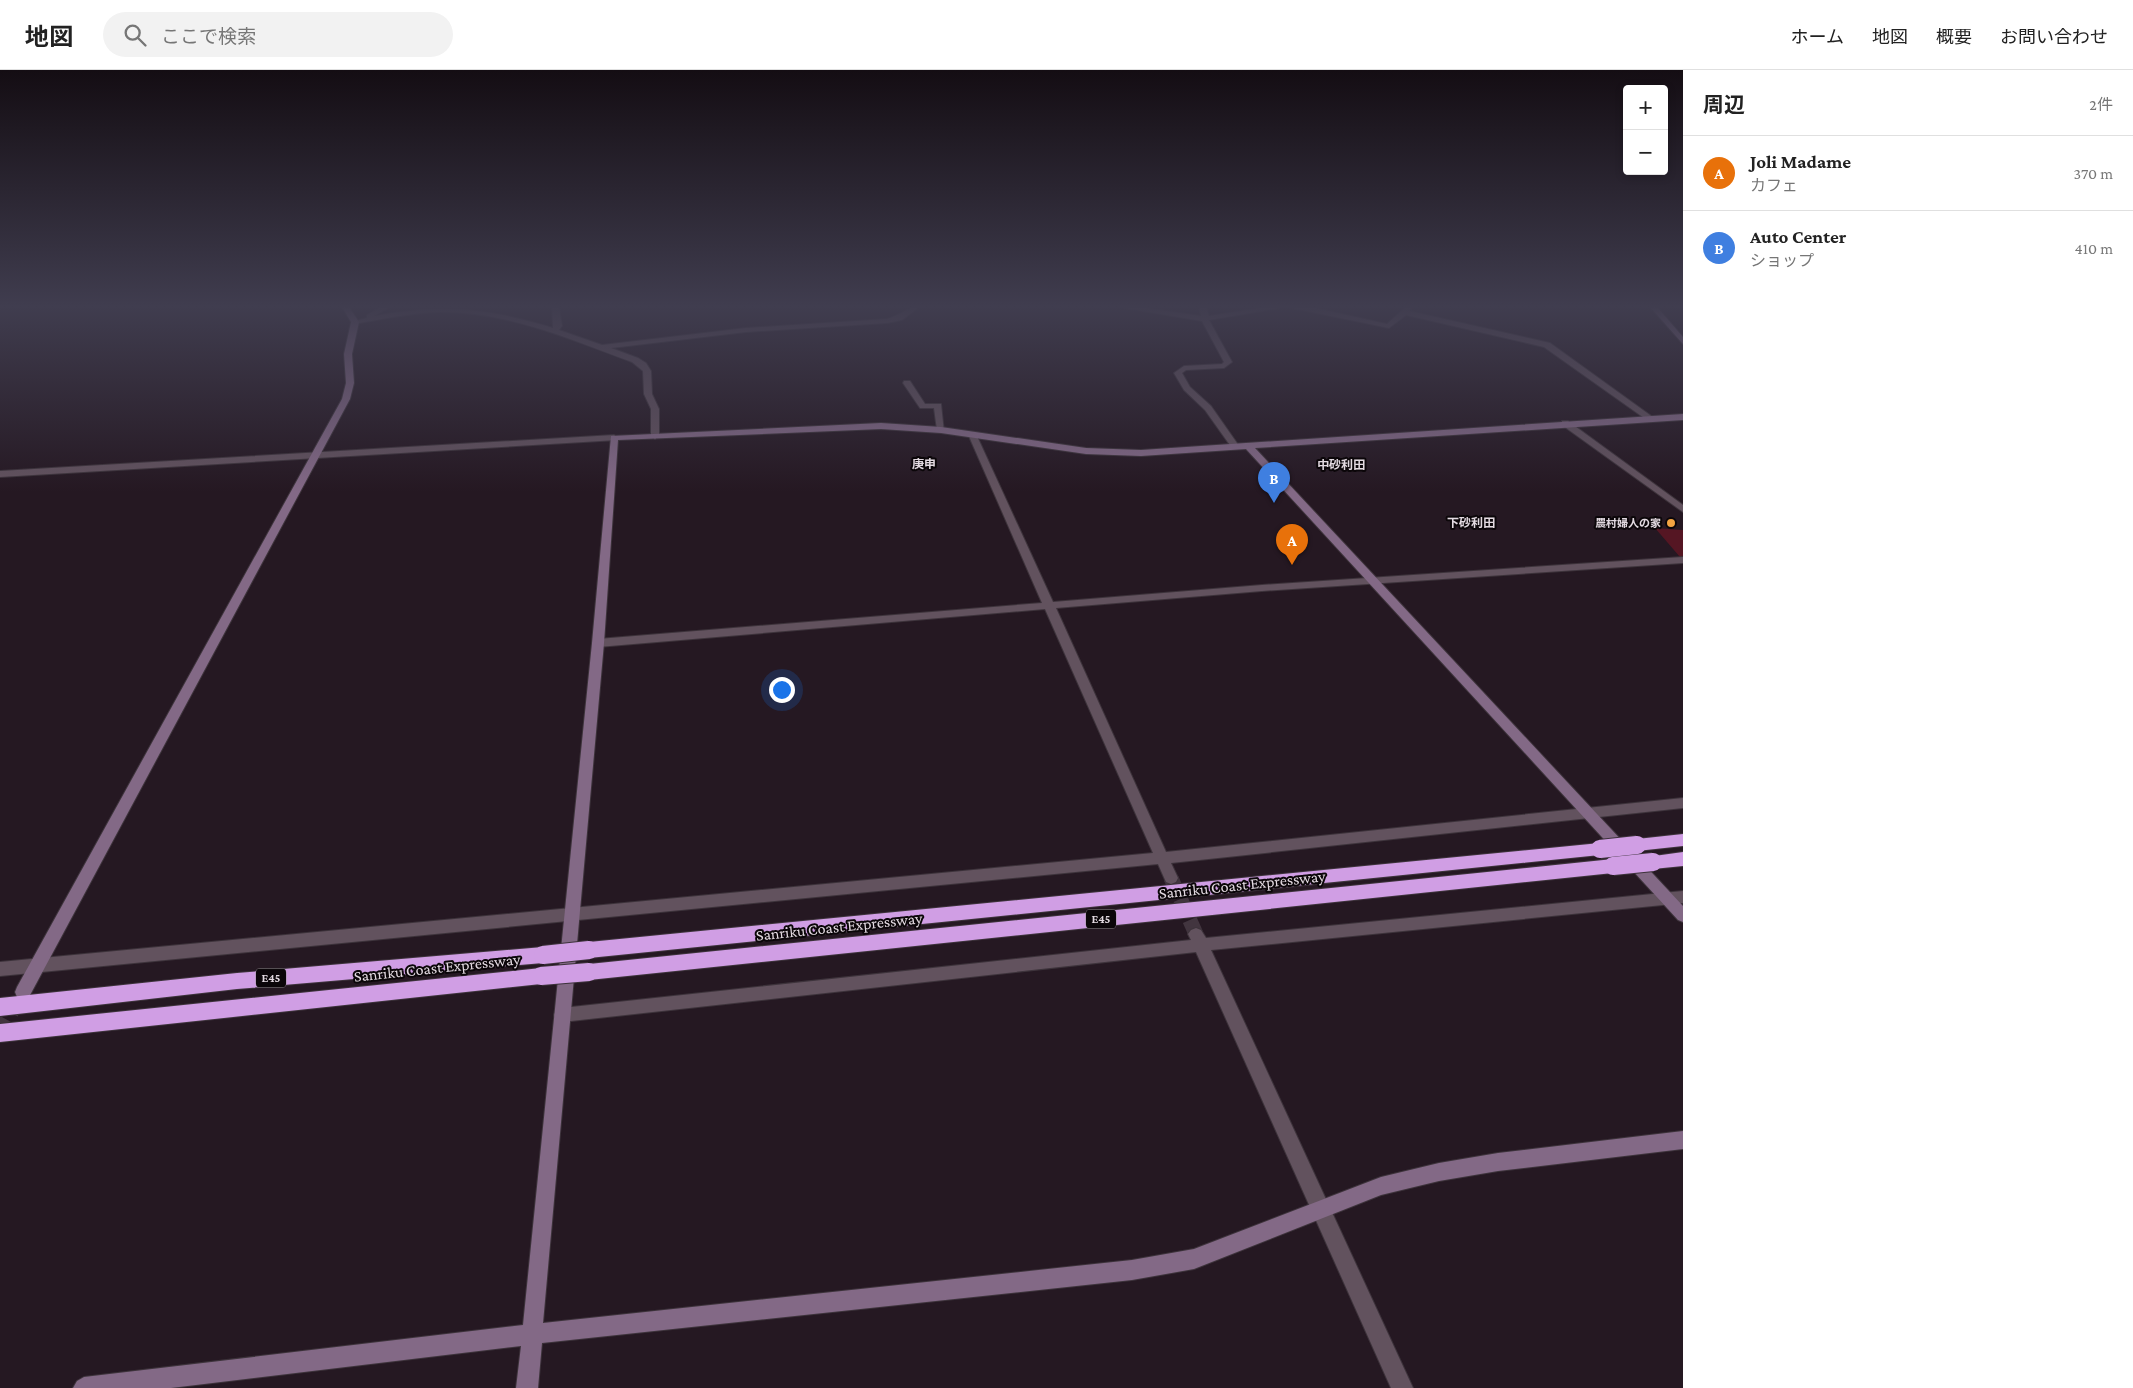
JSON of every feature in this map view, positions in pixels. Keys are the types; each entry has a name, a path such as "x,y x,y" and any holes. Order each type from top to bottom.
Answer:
{"highway":[{"name":"Sanriku Coast Expressway","path":"0,1007 238,981 543,955 1683,840"},
{"name":"Sanriku Coast Expressway","path":"0,1033 1683,859"}],"street":[{"path":"23,992 346,399 350,383 349,369"},
{"path":"644,369 647,371 648,394 655,409 655,436"},
{"path":"1183,369 1178,373 1187,388 1372,582 1683,916"},
{"path":"1580,369 1650,418"},
{"path":"907,383 923,406 938,406 941,430"},
{"path":"0,474 848,426 941,430 1111,453 1141,453 1395,438 1565,423 1683,417"},
{"path":"1565,423 1683,509"},
{"path":"972,434 1171,878"},
{"path":"527,1388 598,642 614,438"},
{"path":"598,642 1262,588 1683,560"},
{"path":"0,969 572,916 1162,858 1683,803"},
{"path":"562,1015 1199,940 1683,897"},
{"path":"1199,940 1402,1388"},
{"path":"84,1388 532,1334 1132,1270 1194,1259 1322,1211 1381,1186 1439,1172 1498,1162 1683,1140"}],"shaded area":[{"path":"1655,528 1683,530 1683,557 1680,557"}],"tunnel":[{"path":"1171,878 1196,934"},
{"path":"0,1033 18,1000"}],"place":[{"name":"Auto Center","path":"1274,503"},
{"name":"農村婦人の家","path":"1671,523"},
{"name":"Joli Madame","path":"1292,565"}],"district":[{"name":"庚申","path":"924,464"},
{"name":"中砂利田","path":"1341,465"},
{"name":"下砂利田","path":"1471,523"}]}
